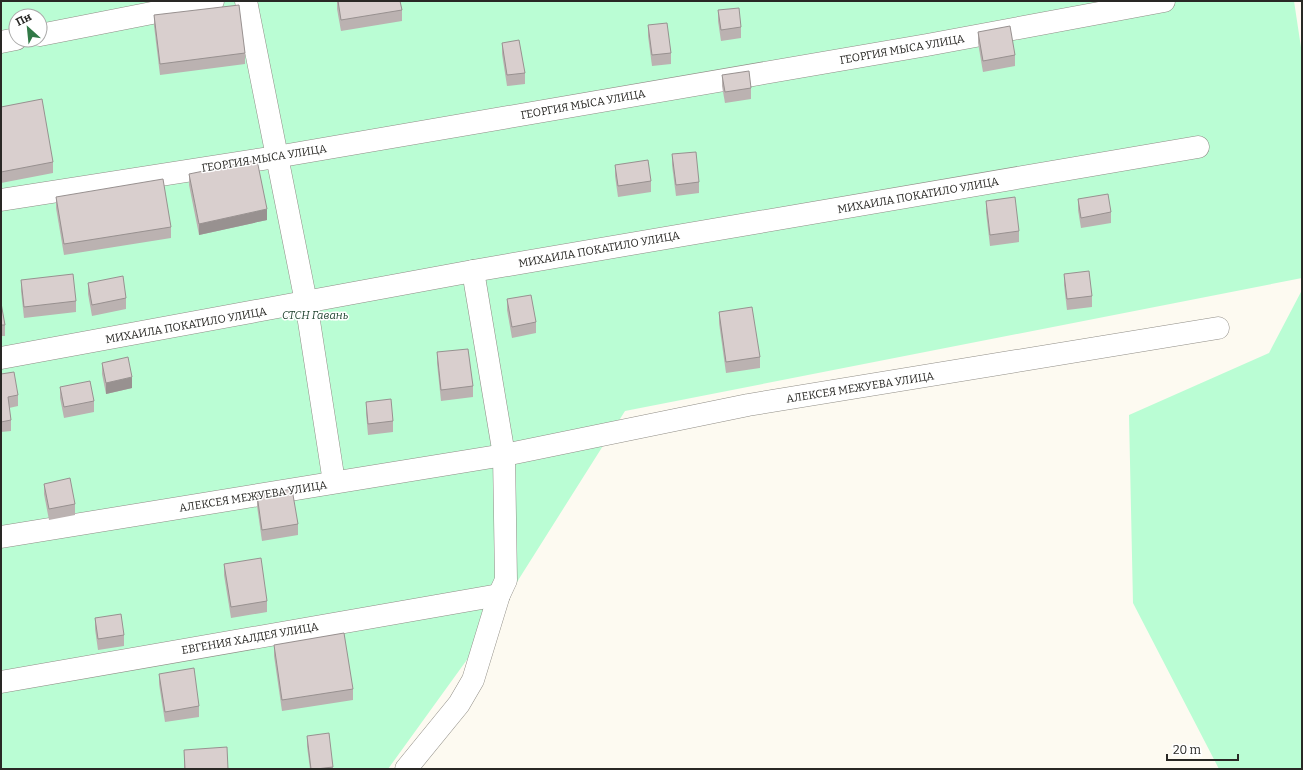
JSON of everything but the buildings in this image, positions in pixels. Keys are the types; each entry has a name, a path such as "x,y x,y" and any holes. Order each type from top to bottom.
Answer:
{"street":[{"path":"48,33 213,1"},
{"path":"246,1 306,302 334,482"},
{"name":"ГЕОРГИЯ МЫСА УЛИЦА","path":"1,200 276,157 919,46 1164,1"},
{"name":"МИХАИЛА ПОКАТИЛО УЛИЦА","path":"1,358 474,271 1198,147"},
{"path":"406,769 459,704 473,680 499,595 506,580 504,455 474,271"},
{"name":"АЛЕКСЕЯ МЕЖУЕВА УЛИЦА","path":"1,537 504,455 748,405 1218,328"},
{"name":"ЕВГЕНИЯ ХАЛДЕЯ УЛИЦА","path":"1,682 499,595"}],"green space":[{"name":"СТСН Гавань","path":"1,1 1294,1 1302,54 1302,278 625,411 474,650 388,769 1,769"},
{"path":"1302,290 1302,769 1219,769 1133,603 1129,415 1269,353"}]}
